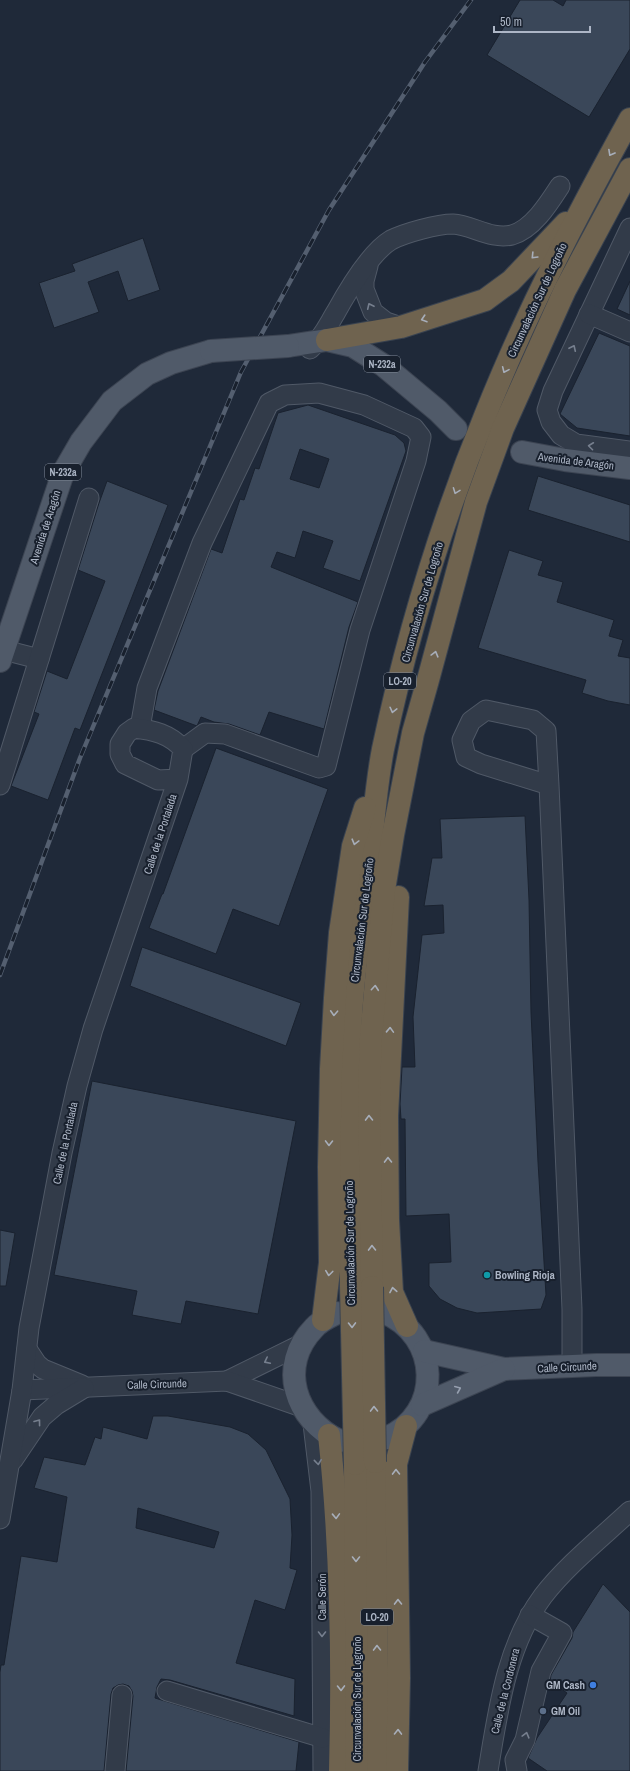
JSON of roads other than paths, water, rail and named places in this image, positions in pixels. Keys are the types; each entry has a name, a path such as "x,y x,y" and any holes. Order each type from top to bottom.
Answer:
{"highway":[{"name":"Circunvalación Sur de Logroño","path":"378,1771 365,1463 351,1286 349,1126 352,1016 356,968 383,752 424,590 452,502 485,416 542,285 581,208 630,119"},
{"name":"Circunvalación Sur de Logroño","path":"357,1771 365,1463 372,1287 369,1090 371,1037 384,890 413,733 476,502 504,428 565,290 630,169"},
{"path":"318,344 401,327 484,300 511,280 581,208"},
{"path":"407,1326 392,1292 388,1220 387,1116 398,888 428,680"},
{"path":"330,1317 329,1167 331,1068 340,933 353,846 383,752"},
{"path":"397,1771 399,1678 396,1464 406,1426"},
{"path":"321,1427 335,1491 339,1593 341,1710 340,1771"}],"main road":[{"name":"Avenida de Aragón","path":"3,648 63,473 81,442 112,401 147,374 171,363 211,351 318,344 353,346 383,365 438,411 456,429 425,412 390,387 318,344"},
{"name":"Avenida de Aragón","path":"522,452 552,458 630,468"},
{"path":"383,1312 407,1326 417,1338 424,1351 428,1369 427,1387 422,1404 415,1416 406,1426 386,1438"},
{"path":"321,1427 294,1387 295,1365 302,1344 315,1327 330,1317"},
{"name":"Calle Circunde","path":"424,1351 504,1370 572,1366 630,1365"},
{"name":"Calle Circunde","path":"422,1404 504,1370"}],"street":[{"path":"318,344 341,303 370,260 390,241 432,228 453,224 495,235 512,235 523,229 539,216 560,186"},
{"path":"630,228 553,391 547,410 551,422 561,435 576,444 630,450"},
{"path":"370,260 364,281 369,305 373,312 386,322 401,327"},
{"path":"589,314 630,332"},
{"path":"420,435 414,428 364,405 319,393 285,395 269,403 202,543 146,688 140,728 165,734 177,742 183,749 205,733 225,734 319,768 326,766 360,630 416,461 420,435 425,426 425,412"},
{"path":"0,785 6,748 39,659 89,498"},
{"path":"3,648 39,659"},
{"path":"549,785 481,764 466,757 462,740 471,721 486,710 533,720 546,731 549,785 571,1279 572,1366"},
{"name":"Calle de la Portalada","path":"140,728 134,728 130,731 120,744 120,754 125,764 158,780 178,779"},
{"name":"Calle de la Portalada","path":"0,1518 22,1390 27,1349 60,1160 77,1086 93,1029 178,779 183,749"},
{"name":"Calle Circunde","path":"22,1390 227,1381 302,1344"},
{"name":"Calle Circunde","path":"27,1349 37,1364 44,1369 87,1387"},
{"name":"Calle Circunde","path":"227,1381 321,1427"},
{"name":"Calle Circunde","path":"9,1467 42,1417 56,1405 87,1387"},
{"name":"Calle Serón","path":"321,1427 323,1771"},
{"name":"Calle de la Cordonera","path":"488,1771 497,1717 510,1666 518,1639 530,1615 544,1595 567,1569 630,1511"},
{"path":"517,1771 515,1760 524,1740 541,1671 562,1633 530,1615"},
{"path":"167,1691 323,1738"},
{"path":"115,1771 122,1695"}],"railway":[{"path":"0,975 80,758 241,372 329,210 425,62 471,0"}],"place":[{"name":"Bowling Rioja","path":"487,1275"},
{"name":"GM Cash","path":"593,1685"},
{"name":"GM Oil","path":"543,1711"}]}
